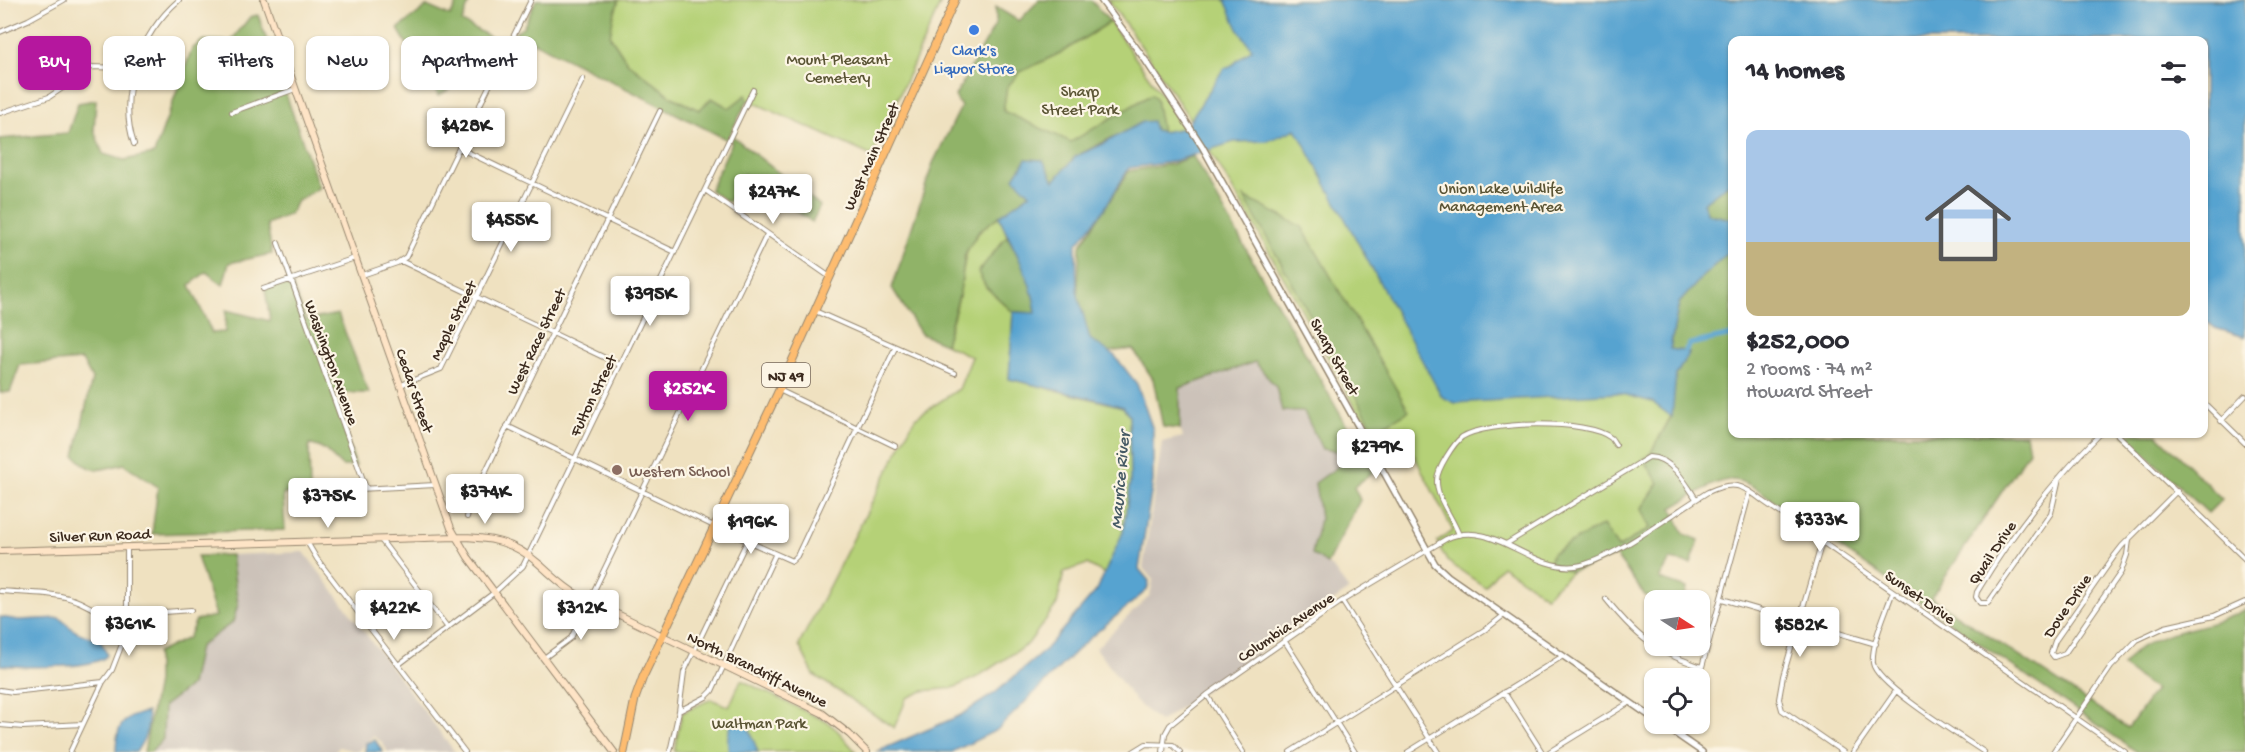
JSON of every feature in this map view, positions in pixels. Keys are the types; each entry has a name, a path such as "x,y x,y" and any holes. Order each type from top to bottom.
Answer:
{"highway":[{"name":"West Main Street","path":"624,752 637,692 662,635 716,527 955,0"}],"main road":[{"name":"Cedar Street","path":"264,0 435,485 456,537 468,557 614,752"},
{"name":"North Brandriff Avenue","path":"456,537 480,537 502,541 517,547 561,585 589,601 822,714 849,734 867,752"},
{"name":"Silver Run Road","path":"0,550 456,537"}],"street":[{"path":"0,32 64,0"},
{"path":"150,36 156,25 179,0"},
{"path":"361,275 401,261 409,252 531,0"},
{"name":"Sharp Street","path":"1101,0 1146,61 1202,146 1439,569 1644,712"},
{"path":"0,113 49,97 87,67 103,67"},
{"name":"Maple Street","path":"400,385 440,371 583,79"},
{"path":"232,112 295,89"},
{"path":"130,90 128,116 134,144"},
{"name":"Fulton Street","path":"398,665 521,570 753,90"},
{"name":"West Race Street","path":"467,517 470,505 507,426 660,111"},
{"path":"459,148 675,252"},
{"path":"705,190 830,277"},
{"path":"544,658 571,638 767,234"},
{"name":"Washington Avenue","path":"278,243 366,489"},
{"path":"263,289 355,258"},
{"path":"401,261 620,366"},
{"path":"815,311 955,374"},
{"path":"507,426 775,555 792,561 797,556 895,348"},
{"path":"779,390 895,446"},
{"path":"2221,421 2245,396"},
{"path":"2208,407 2245,444"},
{"path":"1606,599 1652,645 1669,655 1702,667 1751,490 1734,485 1721,486 1696,499 1603,558 1568,567 1549,564 1476,534 1460,535 1440,495 1437,477 1441,467 1461,438 1490,427 1570,425 1610,437 1616,445"},
{"name":"Quail Drive","path":"2059,478 2056,500 2047,520 1988,603 1980,603 1976,597 1980,587 2042,498 2059,478 2096,438"},
{"path":"2121,438 2245,559"},
{"path":"1505,544 1649,457 1659,459 1676,472 1696,499"},
{"path":"341,490 435,485"},
{"name":"Sunset Drive","path":"1751,490 1763,501 2125,752"},
{"name":"Dove Drive","path":"2129,540 2121,572 2065,653 2054,657 2051,653 2055,641 2115,555 2129,540 2177,491"},
{"name":"Columbia Avenue","path":"1164,745 1165,734 1170,725 1207,695 1284,640 1342,601 1427,550 1446,539 1460,535"},
{"path":"380,539 448,628"},
{"path":"306,541 317,559 465,752"},
{"path":"670,752 679,711 683,676 747,541"},
{"path":"1822,542 1783,676 1779,705 1788,715 1843,752"},
{"path":"70,752 112,670 124,639 127,615 127,547"},
{"path":"679,711 709,695 775,555"},
{"path":"0,591 60,596 82,603 105,615 191,610"},
{"path":"1893,591 1876,644 1873,658 1875,670 1896,692 1984,752"},
{"path":"1722,599 1876,644"},
{"path":"1342,601 1438,752"},
{"path":"2053,752 2119,657 2137,640 2165,627 2214,616 2245,602"},
{"path":"1290,752 1489,627 1504,615"},
{"path":"1284,640 1355,752"},
{"path":"1408,752 1563,656"},
{"path":"0,690 13,692 104,682"},
{"path":"1504,692 1542,752"},
{"path":"1853,752 1896,692"},
{"path":"1207,695 1243,752"},
{"path":"1549,752 1630,702"},
{"path":"0,725 23,727 83,724"},
{"path":"1676,734 1702,752"},
{"path":"1133,752 1145,744 1175,746 1180,752"},
{"path":"1163,752 1164,745"}],"shaded area":[{"path":"1254,361 1276,387 1282,411 1304,412 1322,449 1338,451 1343,463 1315,483 1320,519 1312,554 1332,567 1349,590 1160,722 1136,702 1096,648 1150,595 1153,580 1143,568 1162,442 1183,437 1180,429 1180,388"},
{"path":"304,552 455,752 388,752 382,742 373,736 358,752 339,747 334,752 151,752 151,749 163,739 164,706 191,685 199,647 233,621 238,604 231,555"}],"green space":[{"path":"459,0 470,0 462,22 489,36 402,36 398,29 427,6 450,16"},
{"path":"536,0 619,0 610,36 627,62 672,97 699,110 712,98 729,108 746,95 748,100 730,134 820,206 812,222 744,174 728,202 710,190 732,142 537,44 537,36 511,36 524,26"},
{"name":"Mount Pleasant Cemetery","path":"619,0 942,0 872,156 748,100 729,109 711,98 700,110 672,97 627,62 610,36"},
{"path":"1039,0 1091,0 1110,22 1062,52 1020,72 1007,87 1003,111 1071,142 1152,94 1156,98 1162,132 1155,130 1117,135 1076,156 1054,181 1030,194 979,231 965,254 960,292 945,344 921,334 892,288 933,163 961,107 955,96 996,23 996,7 1019,21"},
{"name":"Union Lake Wildlife Management Area","path":"1108,0 2245,0 2208,36 1728,36 1728,248 1679,300 1670,350 1678,364 1674,391 1678,409 1674,416 1671,416 1649,456 1659,483 1641,509 1650,528 1618,548 1549,563 1571,572 1546,596 1502,566 1485,587 1447,561 1437,542 1453,531 1414,455 1406,447 1386,463 1255,227 1185,111"},
{"path":"258,15 265,36 235,36 250,17"},
{"name":"Sharp Street Park","path":"1110,22 1185,128 1116,136 1076,156 1003,111 1007,87 1020,72 1062,52"},
{"path":"197,45 197,90 284,90 319,188 297,201 290,214 267,224 272,254 229,263 223,285 206,272 190,285 212,333 225,332 226,310 270,321 265,288 292,283 306,320 338,314 369,393 332,393 356,466 342,466 324,449 309,444 310,492 283,494 285,530 152,534 158,487 124,464 93,469 75,456 92,379 82,360 20,365 10,392 0,393 0,139 68,133 78,103 96,100 94,130 103,154 124,160 154,154 177,90 185,90 185,68 192,49"},
{"path":"436,90 448,90 438,96"},
{"path":"1193,156 1373,472 1354,487 1360,500 1327,564 1312,554 1320,519 1315,483 1343,463 1337,451 1322,449 1304,412 1282,411 1276,387 1255,362 1180,388 1180,429 1163,427 1153,379 1133,349 1097,353 1076,321 1080,246 1129,171 1172,164"},
{"path":"1728,184 1728,218 1708,214 1703,203"},
{"path":"1244,197 1302,227 1409,411 1375,431"},
{"path":"999,216 1007,236 979,272 986,287 1013,312 1009,379 1123,407 1129,416 1130,482 1123,532 1105,574 1087,564 1064,572 1057,604 1028,644 977,677 953,688 923,691 907,698 894,728 814,675 799,645 915,418 959,389 972,357 945,344 957,304 969,248 979,233"},
{"path":"1007,236 1026,273 1036,313 1013,312 986,287 978,272"},
{"path":"1728,253 1728,438 2027,438 2029,451 1931,598 2128,728 2155,690 2122,666 2135,652 2167,635 2220,621 2245,609 2245,752 2137,752 1747,483 1735,480 1713,484 1672,508 1684,534 1699,540 1691,564 1670,560 1659,579 1687,588 1686,590 1644,590 1644,594 1616,556 1571,572 1549,563 1552,553 1603,525 1618,548 1650,528 1641,509 1659,483 1643,459 1649,456 1671,417 1676,375 1689,353 1670,350 1679,303"},
{"path":"2128,438 2161,438 2222,499 2208,513"},
{"path":"231,555 238,604 233,622 199,647 191,685 164,706 163,739 151,752 144,752 157,682 157,653 188,638 196,620 216,616 197,556"},
{"name":"Waltman Park","path":"741,680 827,722 856,752 674,752 682,713 711,699 729,707"}],"water":[{"name":"Union Lake Wildlife Management Area","path":"1225,0 2245,0 2245,337 2215,328 2208,322 2208,36 1728,36 1728,184 1703,203 1708,214 1728,218 1728,253 1679,303 1670,349 1689,353 1676,375 1672,417 1652,402 1618,393 1455,403 1442,397 1296,129 1268,141 1234,142 1171,162 1129,168 1103,211 1076,245 1077,291 1090,339 1115,356 1137,384 1153,430 1153,481 1139,569 1149,581 1147,590 1084,643 997,730 952,752 876,752 961,715 995,693 1043,652 1097,590 1123,532 1130,482 1129,416 1123,407 1009,379 1013,312 1036,313 1026,275 999,216 1030,194 1014,178 1026,159 1043,160 1054,181 1076,156 1142,122 1152,121 1155,130 1162,132 1185,128 1224,68 1228,68 1252,49 1238,29"},
{"path":"0,617 19,620 60,618 76,632 97,638 107,655 101,660 74,665 40,667 0,665"},
{"path":"147,712 146,733 136,752 116,752 117,735 122,724 138,714"},
{"path":"737,718 748,725 758,752 729,752 728,733"},
{"path":"375,740 383,752 365,752 366,743"}],"waterway":[{"path":"1685,351 1690,344 1728,336"}],"place":[{"name":"Clark's Liquor Store","path":"974,30"},
{"name":"Western School","path":"617,470"}],"water label":[{"name":"Maurice River","path":"1119,480"}]}
